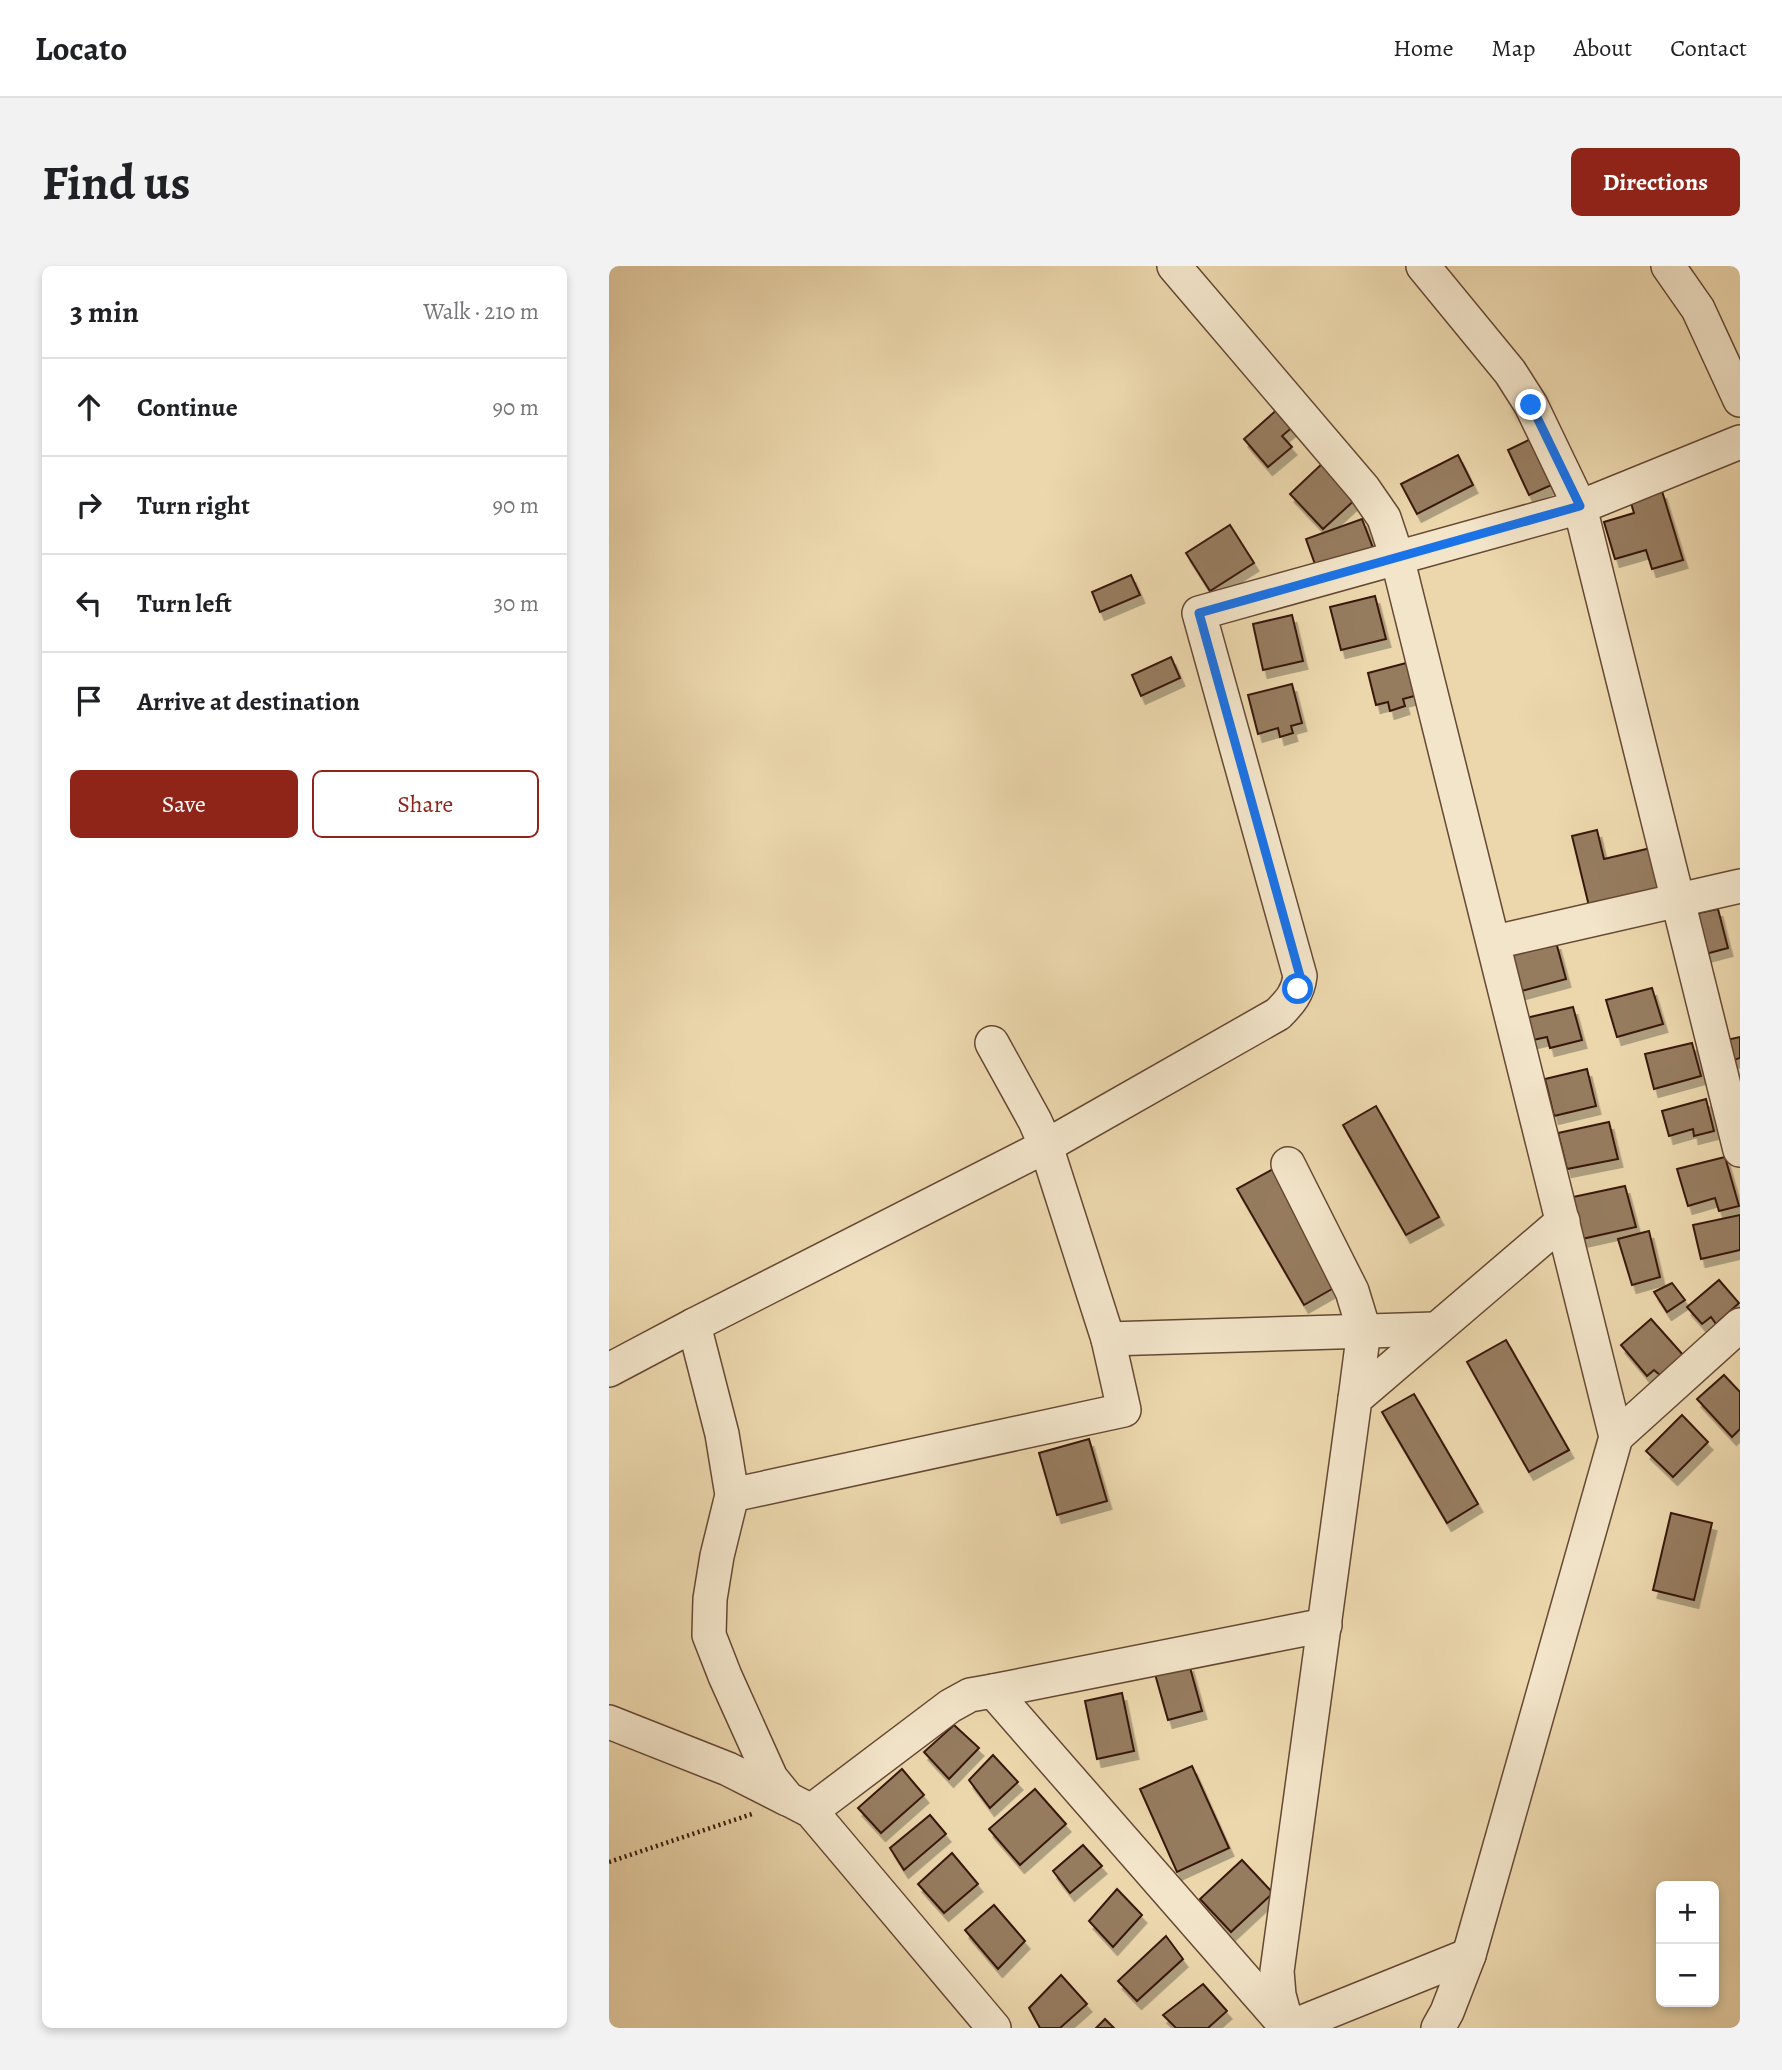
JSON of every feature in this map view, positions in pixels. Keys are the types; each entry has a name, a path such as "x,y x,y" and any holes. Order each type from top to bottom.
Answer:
{"street":[{"path":"1174,266 1364,489 1384,518 1397,557 1495,942 1616,1437 1469,1955 1438,2028"},
{"path":"1423,266 1510,372 1531,405 1580,506 1740,1150"},
{"path":"1668,266 1697,309 1740,400"},
{"path":"609,1370 1046,1146 1278,1014 1290,1003 1298,989 1300,976 1199,613 1580,506 1740,442"},
{"path":"1495,942 1740,886"},
{"path":"732,1495 1124,1410 1108,1339 1046,1146 992,1042"},
{"path":"1288,1164 1352,1291 1364,1330 1276,1971 1288,2028"},
{"path":"1355,1399 1563,1221"},
{"path":"694,1325 722,1434 732,1495 710,1599 709,1635 725,1676 771,1778 799,1805 994,2028"},
{"path":"1616,1437 1740,1325"},
{"path":"1108,1339 1435,1329"},
{"path":"799,1805 970,1695 1325,1625"},
{"path":"993,1692 1288,2028"},
{"path":"609,1722 728,1769 799,1805"},
{"path":"1288,2028 1469,1955"}],"path":[{"path":"609,1862 729,1823 799,1805"}],"building":[{"path":"1280,407 1295,425 1282,436 1292,447 1268,467 1244,439"},
{"path":"1535,437 1556,483 1529,495 1508,450"},
{"path":"1458,455 1473,485 1417,514 1401,484"},
{"path":"1325,461 1358,497 1323,529 1290,494"},
{"path":"1662,491 1683,560 1652,569 1646,550 1615,559 1604,522 1634,513 1630,500"},
{"path":"1362,519 1373,548 1316,567 1306,539"},
{"path":"1230,525 1254,563 1210,591 1186,553"},
{"path":"1131,575 1140,595 1100,612 1092,592"},
{"path":"1375,596 1386,639 1341,650 1330,607"},
{"path":"1292,615 1303,661 1263,670 1253,624"},
{"path":"1171,657 1180,678 1141,696 1132,675"},
{"path":"1410,662 1418,695 1403,699 1405,706 1390,711 1388,702 1376,705 1368,673"},
{"path":"1292,684 1302,723 1291,726 1293,733 1280,737 1278,728 1258,734 1248,695"},
{"path":"1597,830 1604,859 1655,847 1665,887 1589,906 1572,836"},
{"path":"1718,909 1728,948 1698,956 1689,915"},
{"path":"1556,942 1566,979 1518,992 1509,952"},
{"path":"1652,988 1663,1024 1617,1037 1606,1000"},
{"path":"1573,1007 1582,1040 1550,1048 1547,1037 1533,1040 1526,1018"},
{"path":"1740,1037 1740,1058 1727,1062 1722,1041"},
{"path":"1692,1043 1701,1076 1654,1089 1645,1054"},
{"path":"1587,1069 1596,1106 1554,1116 1545,1079"},
{"path":"1706,1099 1714,1131 1694,1136 1693,1129 1669,1136 1662,1111"},
{"path":"1376,1106 1439,1217 1406,1235 1343,1125"},
{"path":"1609,1122 1618,1159 1567,1169 1558,1133"},
{"path":"1725,1157 1739,1206 1719,1211 1715,1198 1688,1206 1677,1169"},
{"path":"1273,1169 1339,1285 1304,1305 1237,1189"},
{"path":"1625,1186 1636,1227 1582,1239 1573,1197"},
{"path":"1740,1215 1740,1250 1701,1259 1693,1225"},
{"path":"1649,1231 1660,1277 1632,1285 1618,1239"},
{"path":"1719,1280 1739,1303 1716,1324 1711,1317 1702,1324 1687,1307"},
{"path":"1672,1283 1685,1300 1667,1312 1654,1292"},
{"path":"1651,1319 1684,1356 1661,1376 1654,1370 1647,1376 1621,1345"},
{"path":"1506,1340 1569,1450 1529,1472 1467,1362"},
{"path":"1724,1375 1740,1392 1740,1429 1732,1437 1697,1399"},
{"path":"1414,1394 1478,1504 1447,1523 1382,1412"},
{"path":"1682,1415 1708,1442 1673,1477 1646,1451"},
{"path":"1089,1439 1107,1501 1057,1515 1039,1453"},
{"path":"1671,1513 1712,1523 1694,1600 1653,1590"},
{"path":"1189,1664 1202,1711 1168,1720 1155,1674"},
{"path":"1122,1693 1134,1751 1097,1759 1085,1701"},
{"path":"954,1725 979,1748 949,1779 924,1752"},
{"path":"993,1755 1018,1782 990,1808 969,1780"},
{"path":"1192,1766 1229,1848 1177,1872 1140,1789"},
{"path":"902,1769 924,1795 881,1833 858,1808"},
{"path":"1035,1789 1066,1824 1020,1865 989,1829"},
{"path":"930,1815 946,1834 904,1870 890,1848"},
{"path":"1083,1845 1102,1866 1070,1893 1053,1871"},
{"path":"952,1853 978,1884 944,1913 918,1884"},
{"path":"1242,1860 1273,1893 1231,1932 1200,1899"},
{"path":"1117,1889 1142,1915 1113,1947 1089,1921"},
{"path":"994,1905 1025,1941 998,1969 965,1930"},
{"path":"1166,1936 1183,1959 1137,2001 1118,1981"},
{"path":"1061,1975 1087,2004 1060,2028 1040,2028 1029,2008"},
{"path":"1203,1984 1227,2011 1208,2028 1176,2028 1163,2015"},
{"path":"1105,2019 1114,2028 1096,2028"}],"route":[{"path":"1298,989 1300,976 1199,613 1580,506 1531,405"}]}
